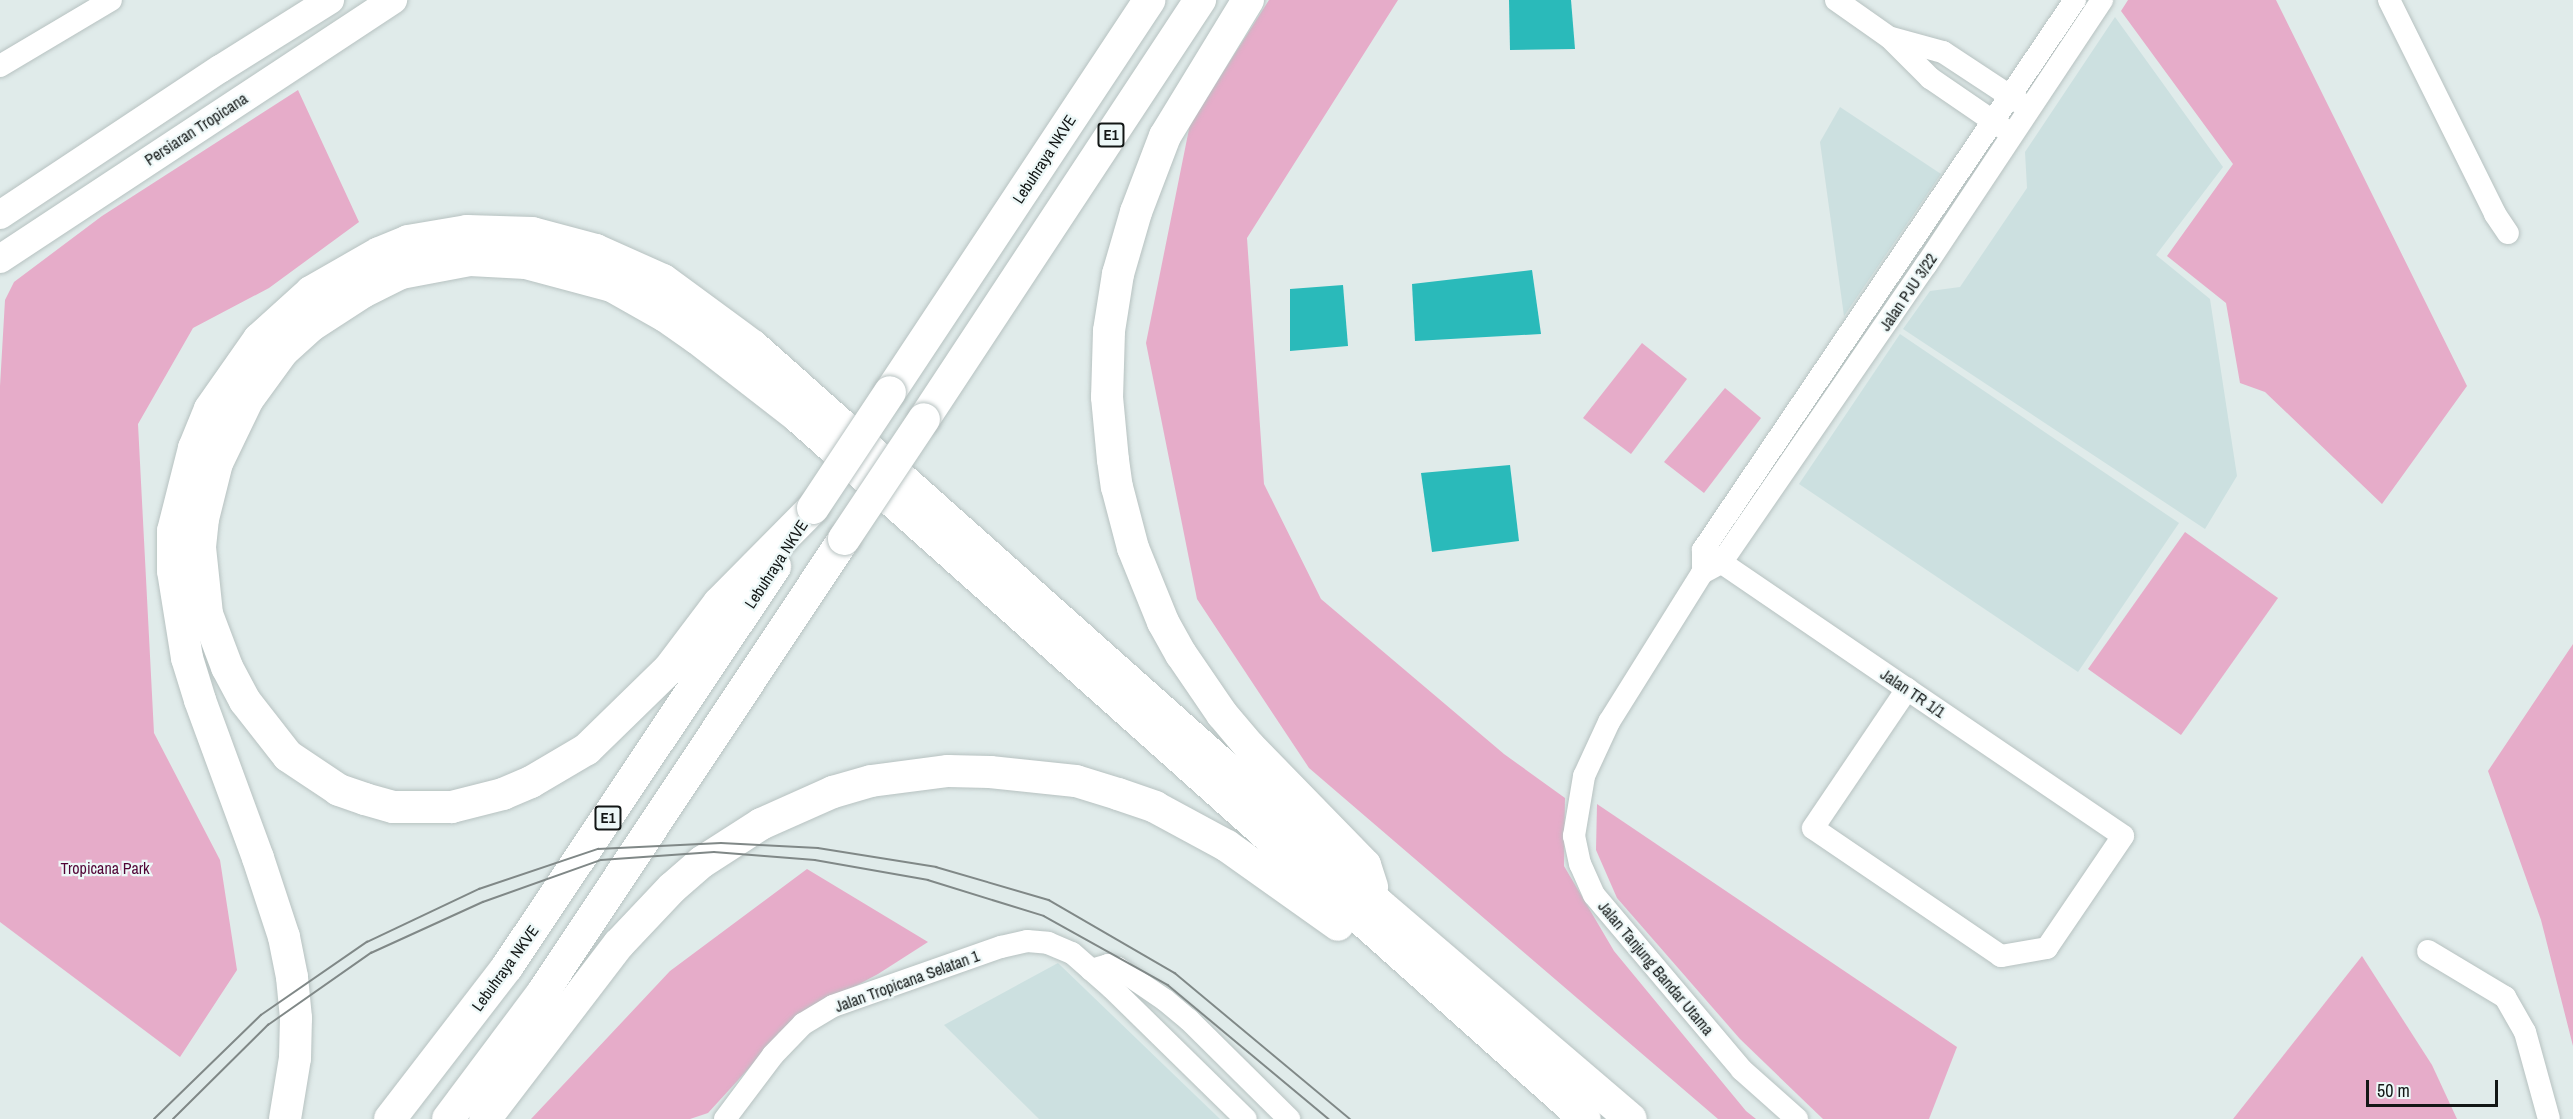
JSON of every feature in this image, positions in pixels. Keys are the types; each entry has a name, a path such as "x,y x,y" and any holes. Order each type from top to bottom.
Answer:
{"highway":[{"name":"Lebuhraya NKVE","path":"390,1119 507,967 633,782 1149,0"},
{"name":"E1","path":"448,1119 543,992 1200,0"},
{"path":"1248,0 1165,136 1136,212 1118,274 1109,331 1107,365 1109,425 1117,487 1133,548 1145,582 1181,654 1222,714 1249,746 1365,866 1379,904"},
{"path":"285,1119 295,1058 296,1018 292,977 284,937 258,858 187,658 172,571 173,531 194,448 210,409 259,339 320,287 379,253 430,235 467,231 532,233 564,240 632,265 663,280 691,299 795,381 1379,904 1631,1119"},
{"path":"813,508 720,603 669,669 587,749 531,783 503,794 452,807 393,807 365,799 339,790 288,756 245,701 227,667 207,614 200,547 203,519 217,463 248,399 283,351 312,325 363,292 401,273 437,264 470,260 526,263 582,276 612,286 664,316 729,361 796,416 1585,1119"},
{"path":"484,1119 620,944 672,888 702,862 761,824 824,796 871,782 948,771 990,771 1076,781 1155,807 1227,846 1341,927 1382,938"}],"main road":[{"path":"0,215 220,69 330,0"},
{"name":"Persiaran Tropicana","path":"0,259 393,0"}],"street":[{"path":"0,66 111,0"},
{"path":"1836,0 1890,38 1930,78 2014,135"},
{"name":"Jalan PJU 3/22","path":"1610,722 1709,562 1992,121 2075,0"},
{"name":"Jalan PJU 3/22","path":"1709,562 2014,135 2102,0"},
{"path":"2389,0 2496,214 2508,233"},
{"path":"1890,38 1943,52 2031,110"},
{"name":"Jalan TR 1/1","path":"1709,562 1906,689 2123,836 2047,948 2001,956 1813,828 1906,689"},
{"name":"Jalan Tanjung Bandar Utama","path":"1610,722 1584,776 1574,836 1580,864 1594,895 1742,1070 1797,1119"},
{"name":"Jalan Tropicana Selatan 1","path":"725,1119 773,1055 803,1024 833,1006 1001,947 1027,941 1048,943 1072,952 1246,1119"},
{"path":"2428,951 2505,997 2525,1032 2549,1119"},
{"path":"1091,970 1108,965 1118,968 1165,1000 1189,1020 1289,1119"}],"shaded area":[{"path":"2115,17 2223,167 2156,255 2210,299 2237,476 2205,529 1903,329 1930,291 1960,287 2027,188 2025,152"},
{"path":"1840,107 1941,174 1844,316 1820,142"},
{"path":"1900,334 2179,523 2078,672 1799,484"},
{"path":"1058,963 1220,1119 1039,1119 944,1025"}],"green space":[{"path":"1269,0 1398,0 1247,238 1264,484 1321,599 1504,754 1565,798 1564,866 1614,951 1746,1111 1756,1119 1718,1119 1309,768 1197,599 1146,343 1190,124"},
{"path":"2128,0 2276,0 2467,386 2382,504 2265,392 2240,383 2226,303 2167,256 2233,164 2121,11"},
{"name":"Tropicana Park","path":"298,90 359,222 269,288 193,328 138,424 154,733 220,860 237,970 180,1057 0,922 0,386 5,300 14,282 102,216"},
{"path":"1642,343 1687,379 1631,454 1583,418"},
{"path":"1725,388 1761,418 1704,493 1664,462"},
{"path":"2185,532 2278,598 2181,735 2088,669"},
{"path":"2573,644 2573,1046 2541,920 2488,771"},
{"path":"1597,804 1957,1047 1929,1119 1823,1119 1740,1039 1617,898 1596,850"},
{"path":"807,869 928,942 878,974 794,1019 708,1113 690,1119 531,1119 670,971"},
{"path":"2362,956 2432,1065 2457,1119 2233,1119"}],"water":[{"path":"1509,0 1571,0 1575,49 1510,50"},
{"path":"1532,270 1541,334 1415,341 1412,284"},
{"path":"1343,285 1348,346 1290,351 1290,289"},
{"path":"1510,465 1519,541 1432,552 1421,473"}],"tram line":[{"path":"154,1119 261,1015 367,942 479,889 598,849 721,843 818,848 936,867 1049,900 1175,973 1350,1119"},
{"path":"173,1119 268,1025 371,953 483,902 601,860 714,852 815,860 928,880 1044,916 1168,985 1329,1119"}]}
